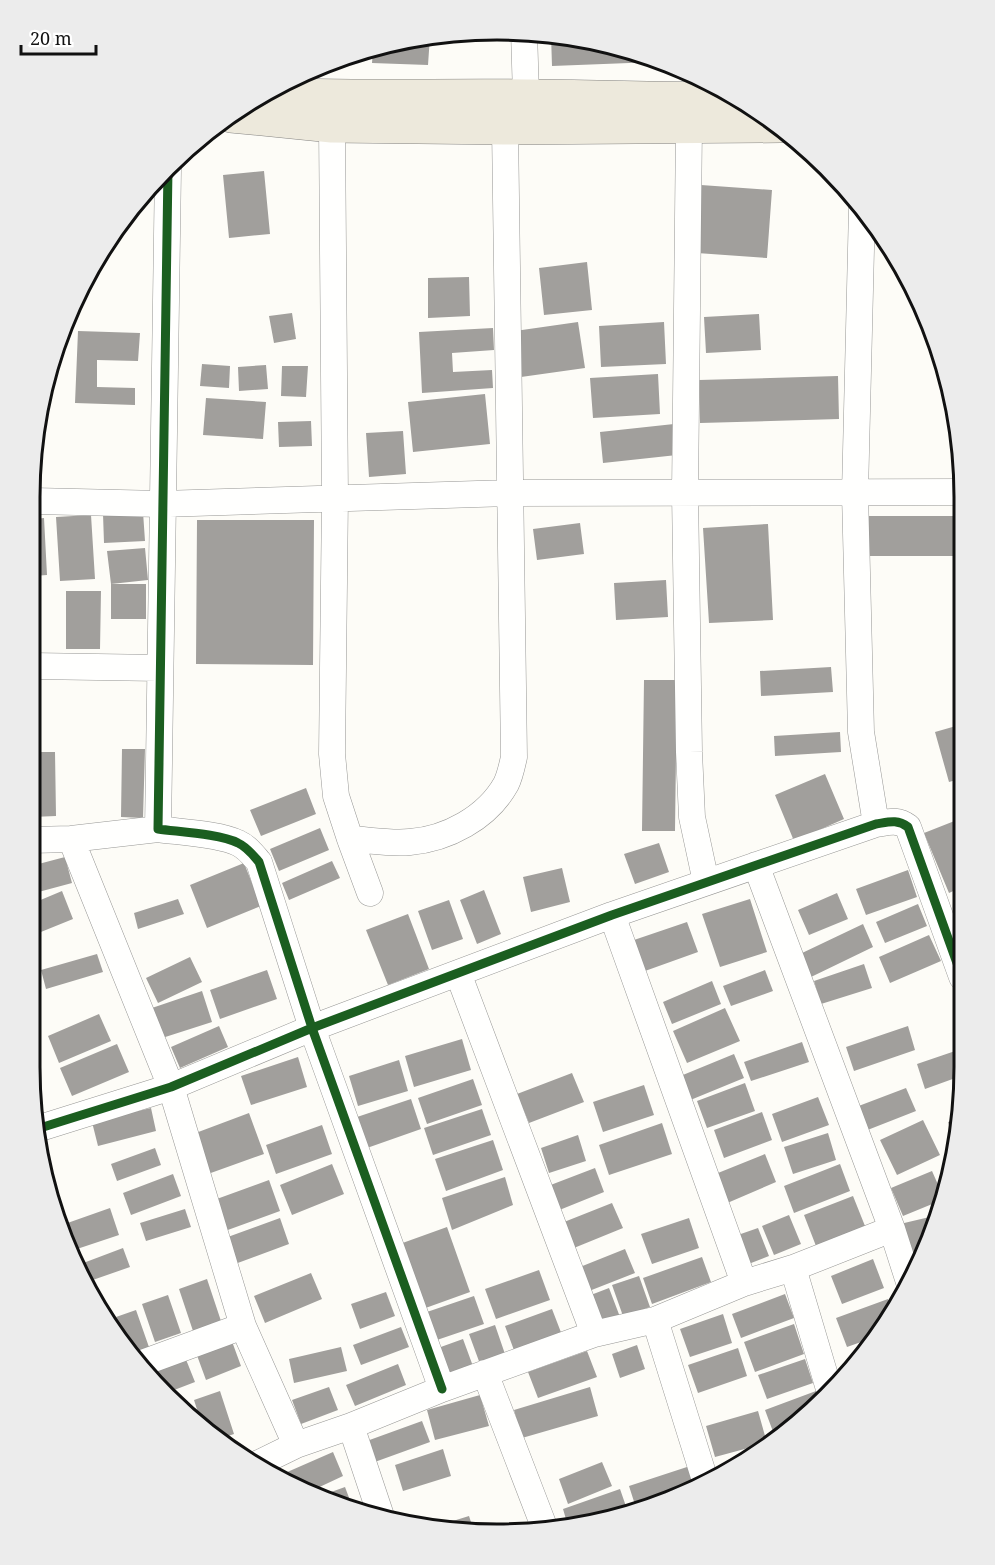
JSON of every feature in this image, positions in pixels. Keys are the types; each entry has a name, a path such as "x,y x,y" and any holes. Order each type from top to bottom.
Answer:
{"main road":[{"path":"282,95 335,97 718,98"},
{"path":"245,117 332,126 505,128 763,126"}],"street":[{"path":"524,41 526,96"},
{"path":"332,126 335,497 332,754 336,796 370,893"},
{"path":"689,126 685,493 692,817 706,882"},
{"path":"350,839 409,842 442,836 471,821 497,798 507,782 514,757 505,128"},
{"path":"158,830 168,181"},
{"path":"862,221 855,493 861,732 876,824"},
{"path":"40,501 162,504 509,492 954,492"},
{"path":"40,666 160,668"},
{"path":"44,1127 171,1087 312,1028 612,915 876,824 900,822 908,827 954,955"},
{"path":"40,840 158,830 220,838 238,843 251,852 259,862 312,1028 442,1389"},
{"path":"70,839 171,1087 243,1326 296,1445"},
{"path":"756,865 892,1228 906,1272"},
{"path":"612,915 744,1283"},
{"path":"458,973 594,1335"},
{"path":"265,1460 296,1445 351,1426 485,1372 594,1335 655,1320 744,1283 794,1268 892,1228"},
{"path":"794,1268 828,1383"},
{"path":"655,1320 703,1475"},
{"path":"147,1361 243,1326"},
{"path":"485,1372 542,1522"},
{"path":"351,1426 379,1509"}],"building":[{"path":"551,43 587,49 637,63 552,66"},
{"path":"429,45 428,65 372,63 372,58 379,56"},
{"path":"264,171 270,234 229,238 223,175"},
{"path":"701,185 772,190 767,258 697,253"},
{"path":"587,262 592,310 544,315 539,268"},
{"path":"469,277 470,316 428,318 428,278"},
{"path":"292,313 296,339 274,343 269,316"},
{"path":"759,314 761,350 706,353 704,317"},
{"path":"578,322 585,368 521,377 515,331"},
{"path":"664,322 666,364 601,367 599,326"},
{"path":"493,328 494,350 452,353 453,372 492,370 493,388 422,393 419,332"},
{"path":"78,331 140,333 138,361 97,360 97,387 135,388 135,405 75,403"},
{"path":"202,364 230,366 229,388 200,386"},
{"path":"266,365 268,389 239,391 238,367"},
{"path":"282,366 308,366 306,397 281,396"},
{"path":"658,374 660,414 593,418 590,378"},
{"path":"838,376 839,419 700,423 699,380"},
{"path":"485,394 490,444 413,452 408,402"},
{"path":"206,398 266,402 263,439 203,435"},
{"path":"311,421 312,446 279,447 278,422"},
{"path":"674,424 677,455 603,463 600,432"},
{"path":"403,431 406,474 369,477 366,433"},
{"path":"143,512 145,541 104,543 103,514"},
{"path":"91,515 95,579 60,581 56,517"},
{"path":"869,516 954,516 954,556 868,556"},
{"path":"40,518 44,518 47,575 40,576"},
{"path":"197,520 314,520 313,665 196,664"},
{"path":"580,523 584,554 537,560 533,529"},
{"path":"768,524 773,620 709,623 703,528"},
{"path":"145,548 148,580 111,584 107,551"},
{"path":"666,580 668,617 616,620 614,583"},
{"path":"111,584 146,584 146,619 111,619"},
{"path":"66,591 101,591 100,649 66,649"},
{"path":"831,667 833,692 761,696 760,671"},
{"path":"644,680 677,680 675,831 642,831"},
{"path":"954,727 954,781 949,782 935,732"},
{"path":"840,732 841,752 775,756 774,736"},
{"path":"122,749 145,749 143,818 121,817"},
{"path":"40,752 55,752 56,816 40,817"},
{"path":"825,774 844,819 794,841 775,795"},
{"path":"306,788 316,814 261,836 250,810"},
{"path":"954,821 954,891 949,893 924,833"},
{"path":"320,828 329,850 279,871 270,849"},
{"path":"659,843 669,872 635,884 624,854"},
{"path":"65,857 72,883 40,892 40,864"},
{"path":"332,861 340,878 289,900 282,883"},
{"path":"244,863 261,906 207,928 190,885"},
{"path":"562,868 570,902 531,912 523,877"},
{"path":"908,870 917,897 866,915 856,889"},
{"path":"484,890 501,934 477,944 460,900"},
{"path":"62,891 73,919 40,932 40,900"},
{"path":"837,893 848,919 809,935 798,910"},
{"path":"178,899 184,914 138,929 134,913"},
{"path":"750,899 767,952 720,967 702,914"},
{"path":"449,900 463,939 432,950 418,911"},
{"path":"918,904 927,926 885,943 876,922"},
{"path":"408,914 429,969 388,985 366,930"},
{"path":"687,922 698,952 645,971 634,940"},
{"path":"863,924 873,947 811,977 800,954"},
{"path":"929,935 941,961 890,983 879,957"},
{"path":"97,954 103,972 46,989 41,970"},
{"path":"190,957 202,982 158,1003 146,978"},
{"path":"864,964 872,988 821,1004 814,981"},
{"path":"267,970 277,999 220,1019 210,990"},
{"path":"765,970 773,991 731,1006 723,986"},
{"path":"712,981 721,1004 672,1024 663,1002"},
{"path":"202,991 212,1022 159,1039 149,1009"},
{"path":"725,1008 740,1041 687,1063 673,1031"},
{"path":"99,1014 111,1041 59,1063 48,1036"},
{"path":"219,1026 228,1047 180,1068 171,1047"},
{"path":"908,1026 915,1050 854,1071 846,1047"},
{"path":"462,1039 471,1070 414,1087 405,1056"},
{"path":"802,1042 809,1062 751,1081 744,1062"},
{"path":"117,1044 129,1072 72,1096 60,1068"},
{"path":"954,1051 954,1079 925,1089 917,1064"},
{"path":"734,1054 744,1078 688,1101 678,1077"},
{"path":"298,1057 307,1087 251,1105 241,1076"},
{"path":"399,1060 408,1091 358,1106 349,1076"},
{"path":"572,1073 584,1102 529,1123 517,1094"},
{"path":"473,1079 482,1105 427,1124 418,1098"},
{"path":"745,1083 755,1111 707,1128 697,1101"},
{"path":"644,1085 654,1115 603,1132 593,1102"},
{"path":"906,1088 916,1111 865,1131 856,1107"},
{"path":"818,1097 829,1125 782,1142 772,1114"},
{"path":"411,1099 421,1129 367,1148 357,1117"},
{"path":"151,1108 156,1131 98,1146 92,1122"},
{"path":"482,1109 491,1135 433,1155 424,1128"},
{"path":"762,1112 772,1140 724,1158 714,1130"},
{"path":"249,1113 264,1154 208,1174 193,1134"},
{"path":"923,1120 940,1155 897,1175 880,1140"},
{"path":"662,1123 672,1154 609,1175 599,1145"},
{"path":"322,1125 332,1154 276,1174 266,1145"},
{"path":"828,1133 836,1160 793,1174 784,1147"},
{"path":"578,1135 586,1161 549,1173 541,1148"},
{"path":"493,1140 503,1170 446,1191 435,1159"},
{"path":"155,1148 161,1165 117,1181 111,1164"},
{"path":"765,1154 776,1182 725,1204 713,1175"},
{"path":"332,1164 344,1194 292,1215 280,1185"},
{"path":"840,1164 850,1191 794,1213 784,1186"},
{"path":"595,1168 604,1192 557,1211 548,1186"},
{"path":"932,1171 939,1187 933,1204 903,1216 891,1188"},
{"path":"173,1174 181,1196 131,1215 123,1193"},
{"path":"505,1177 513,1205 452,1230 442,1198"},
{"path":"269,1180 280,1211 225,1231 214,1200"},
{"path":"853,1196 865,1226 816,1246 804,1215"},
{"path":"612,1203 623,1228 569,1250 559,1224"},
{"path":"110,1208 119,1235 78,1249 68,1223"},
{"path":"185,1209 191,1227 146,1241 140,1223"},
{"path":"789,1215 801,1244 774,1255 762,1226"},
{"path":"929,1217 914,1256 908,1257 900,1224"},
{"path":"280,1218 289,1244 235,1264 225,1238"},
{"path":"689,1218 699,1248 652,1264 641,1234"},
{"path":"447,1227 470,1292 420,1310 397,1245"},
{"path":"758,1228 769,1256 746,1265 735,1236"},
{"path":"123,1248 130,1267 93,1280 85,1263"},
{"path":"625,1249 635,1273 584,1293 575,1269"},
{"path":"702,1257 711,1282 652,1304 643,1278"},
{"path":"873,1259 884,1288 842,1304 831,1276"},
{"path":"539,1270 550,1300 496,1319 485,1289"},
{"path":"311,1273 322,1299 265,1323 254,1296"},
{"path":"639,1276 650,1307 623,1316 612,1285"},
{"path":"207,1279 221,1321 193,1331 179,1289"},
{"path":"609,1288 620,1317 594,1326 583,1298"},
{"path":"386,1292 395,1316 360,1329 351,1304"},
{"path":"785,1294 794,1318 741,1338 732,1314"},
{"path":"168,1295 181,1333 155,1342 142,1304"},
{"path":"474,1296 484,1324 434,1341 424,1313"},
{"path":"888,1299 889,1302 863,1341 847,1347 836,1318"},
{"path":"552,1309 562,1335 515,1353 505,1326"},
{"path":"136,1310 150,1350 141,1353 116,1317"},
{"path":"723,1314 732,1343 690,1357 680,1329"},
{"path":"794,1324 804,1354 755,1372 744,1342"},
{"path":"495,1325 505,1354 480,1364 469,1334"},
{"path":"401,1327 409,1347 361,1365 353,1345"},
{"path":"230,1336 241,1366 206,1380 195,1350"},
{"path":"463,1339 474,1369 449,1378 438,1348"},
{"path":"637,1345 645,1369 620,1378 612,1354"},
{"path":"341,1347 347,1371 294,1383 289,1359"},
{"path":"738,1348 747,1376 698,1393 688,1365"},
{"path":"587,1351 597,1377 538,1398 528,1372"},
{"path":"185,1357 195,1382 173,1390 156,1371"},
{"path":"805,1359 813,1383 767,1399 758,1375"},
{"path":"398,1364 406,1385 355,1406 346,1385"},
{"path":"329,1387 338,1410 301,1424 292,1400"},
{"path":"590,1387 598,1416 522,1438 514,1410"},
{"path":"220,1391 234,1434 228,1436 198,1413 194,1400"},
{"path":"816,1391 817,1395 773,1432 765,1410"},
{"path":"480,1395 489,1426 435,1440 427,1410"},
{"path":"758,1411 765,1437 750,1448 715,1457 706,1426"},
{"path":"422,1421 430,1442 372,1463 364,1442"},
{"path":"443,1449 451,1476 403,1491 395,1465"},
{"path":"333,1452 343,1476 318,1488 286,1472"},
{"path":"602,1462 612,1486 568,1504 559,1479"},
{"path":"690,1466 695,1480 634,1503 629,1486"},
{"path":"345,1487 350,1500 330,1492"},
{"path":"620,1489 626,1506 566,1519 563,1509"},
{"path":"469,1516 472,1524 468,1524 449,1522"}],"cycle path":[{"path":"168,181 158,829 211,835 230,840 250,851 259,862 312,1028 442,1389"},
{"path":"44,1127 171,1087 312,1028 612,915 885,822 896,822 908,827 954,955"}]}
